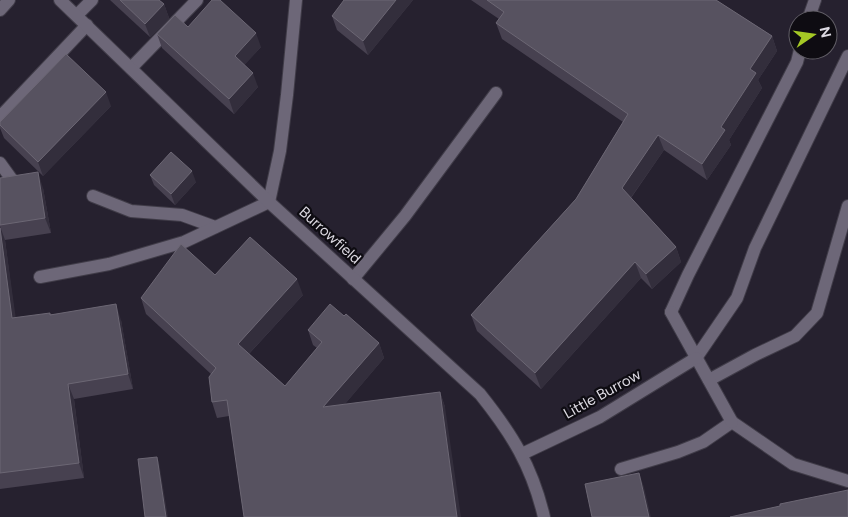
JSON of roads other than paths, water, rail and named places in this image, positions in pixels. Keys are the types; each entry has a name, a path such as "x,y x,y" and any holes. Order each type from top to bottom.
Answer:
{"street":[{"path":"0,10 9,0"},
{"name":"Burrowfield","path":"60,0 87,24 269,202 480,394 522,454 534,483 544,517"},
{"path":"77,15 92,0"},
{"path":"131,68 198,0"},
{"path":"40,277 109,264 184,242 269,202 280,151 296,0"},
{"path":"0,117 87,24"},
{"path":"696,358 737,298 754,248 848,56"},
{"path":"797,60 684,282 671,312 732,422 793,464 848,481"},
{"path":"353,279 405,216 496,93"},
{"path":"0,163 13,181"},
{"path":"93,196 131,210 182,215 215,227"},
{"path":"709,380 795,336 817,313 848,206"},
{"name":"Little Burrow","path":"522,454 600,417 696,358"},
{"path":"621,469 703,442 732,422"}]}
